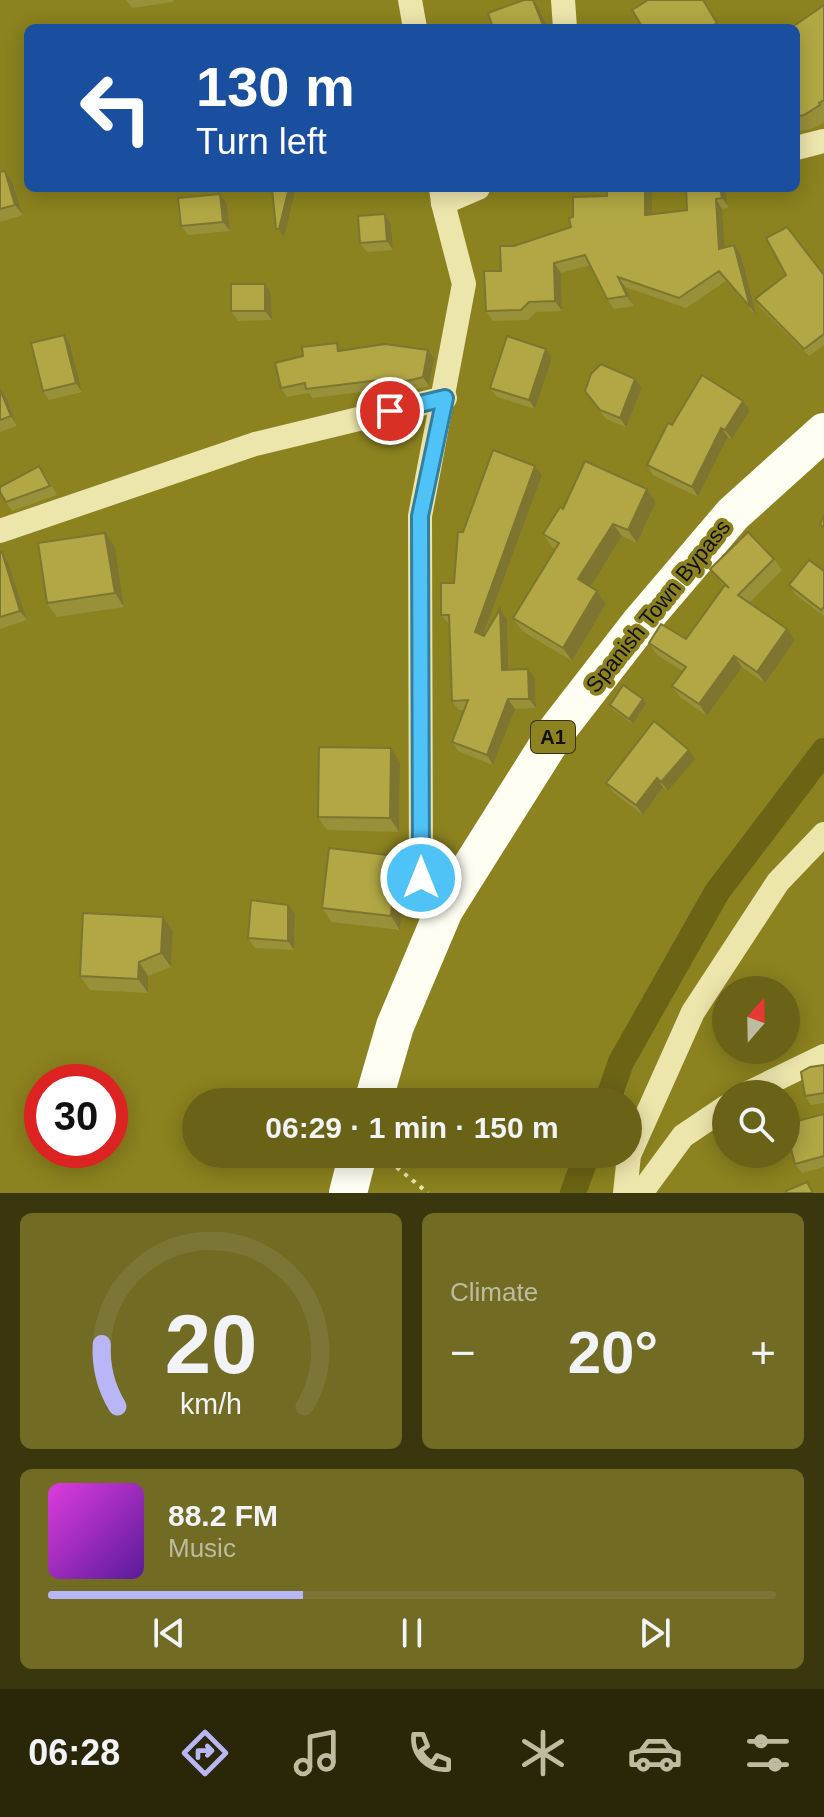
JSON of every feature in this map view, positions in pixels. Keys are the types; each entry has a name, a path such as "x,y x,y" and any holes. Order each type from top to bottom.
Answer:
{"main road":[{"name":"Spanish Town Bypass","path":"377,1088 395,1026 444,910 558,729 641,622 733,514 824,432"},
{"path":"348,1193 354,1168"}],"street":[{"path":"410,0 414,24"},
{"path":"563,0 565,24"},
{"path":"800,147 824,141"},
{"path":"421,878 420,516 445,398 464,284 442,196"},
{"path":"0,531 255,444 445,398"},
{"path":"625,1193 629,1155 693,1012 778,882 824,834"},
{"path":"775,1080 824,1056"},
{"path":"641,1193 683,1136 712,1116"}],"path":[{"path":"398,1168 428,1193"}],"building":[{"path":"524,0 533,0 542,24 492,24 488,13"},
{"path":"648,0 703,0 717,23 641,24 632,10"},
{"path":"824,5 824,100 800,116 800,24 797,24"},
{"path":"5,171 15,205 0,209 0,172"},
{"path":"272,192 288,192 279,229 276,229"},
{"path":"607,192 645,192 645,215 687,210 686,192 721,192 722,198 716,199 719,249 734,245 750,307 719,271 679,298 618,277 627,296 607,299 585,255 554,263 555,301 529,302 521,310 486,311 484,271 501,271 500,246 514,246 571,227 569,218 573,217 573,197 607,196"},
{"path":"220,194 223,222 181,226 178,198"},
{"path":"385,214 387,241 360,243 358,216"},
{"path":"787,227 824,275 824,334 804,349 755,299 786,275 766,238"},
{"path":"231,284 265,284 265,311 231,311"},
{"path":"64,335 76,383 43,391 31,343"},
{"path":"507,336 546,349 529,400 490,388"},
{"path":"337,343 338,351 385,344 428,350 423,377 306,389 305,383 281,388 275,363 303,356 302,347"},
{"path":"601,364 635,379 620,418 600,410 585,391 591,374"},
{"path":"702,375 743,401 725,430 721,428 692,487 647,465 668,423 672,425"},
{"path":"0,389 11,416 0,420"},
{"path":"493,450 535,466 475,632 484,636 500,609 502,670 528,669 529,699 508,699 487,755 452,742 468,700 452,701 449,615 441,615 441,583 454,583 458,532 463,532"},
{"path":"585,461 647,489 628,530 613,524 578,579 597,591 563,648 513,618 559,543 543,534 560,507 563,509"},
{"path":"39,466 50,486 6,502 0,487"},
{"path":"748,532 774,559 738,595 787,629 757,672 734,656 699,704 672,686 686,667 649,643 661,624 686,639 725,585 729,588 710,569"},
{"path":"105,533 115,593 47,603 38,543"},
{"path":"0,553 20,611 0,617"},
{"path":"809,560 824,571 824,607 821,610 789,585"},
{"path":"623,685 643,699 629,719 610,705"},
{"path":"654,721 689,750 661,782 657,778 636,805 606,783"},
{"path":"319,747 391,748 390,818 318,817"},
{"path":"329,848 396,856 391,916 322,908"},
{"path":"251,900 288,905 288,941 248,938"},
{"path":"83,913 163,917 161,953 139,962 138,979 80,976"},
{"path":"824,1065 824,1093 805,1096 801,1072"},
{"path":"824,1114 824,1156 800,1163 800,1120"},
{"path":"807,1182 813,1193 786,1193 786,1191"}],"waterway":[{"path":"612,1088 621,1062 717,892 824,751"},
{"path":"573,1193 582,1168"}],"route":[{"path":"390,411 445,398 420,516 421,878"}]}
